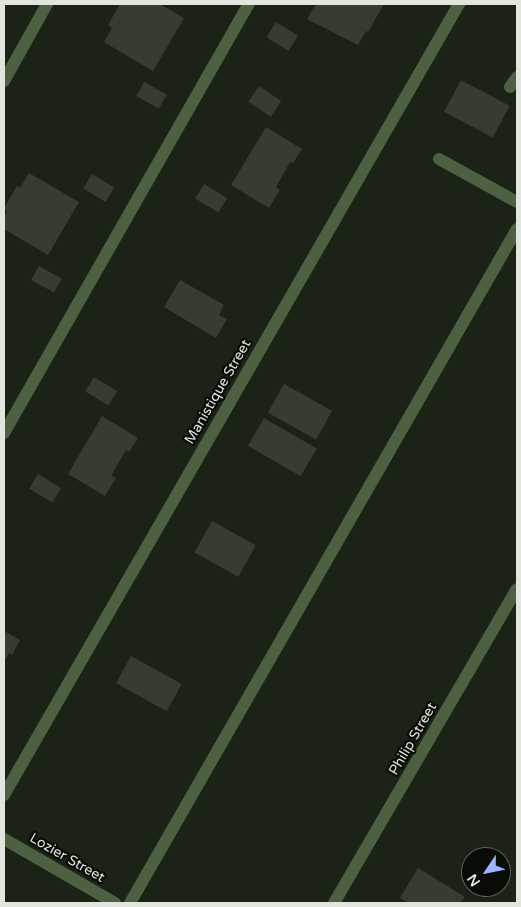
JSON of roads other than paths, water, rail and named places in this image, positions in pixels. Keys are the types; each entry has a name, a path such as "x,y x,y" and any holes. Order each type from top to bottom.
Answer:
{"street":[{"path":"4,81 47,4"},
{"path":"4,433 249,4"},
{"name":"Manistique Street","path":"4,795 459,4"},
{"path":"439,159 517,202"},
{"path":"130,903 517,229"},
{"name":"Philip Street","path":"334,903 517,589"},
{"name":"Lozier Street","path":"4,838 115,903"}]}
